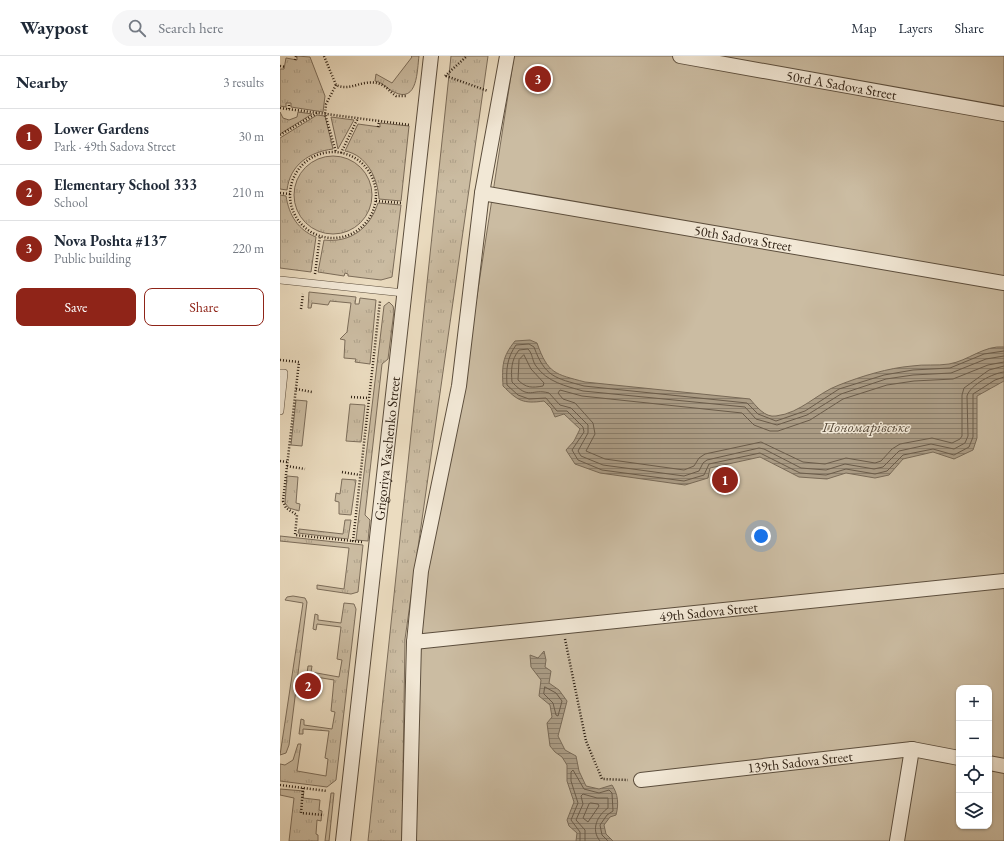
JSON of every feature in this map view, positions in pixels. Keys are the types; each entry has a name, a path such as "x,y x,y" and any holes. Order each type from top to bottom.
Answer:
{"street":[{"name":"Grigoriya Vaschenko Street","path":"343,841 431,56"},
{"path":"409,841 414,642 421,571 459,386 482,192 507,56"},
{"name":"50rd A Sadova Street","path":"680,56 1004,114"},
{"name":"50th Sadova Street","path":"482,192 1004,284"},
{"name":"49th Sadova Street","path":"414,642 1004,581"},
{"path":"897,841 912,750"},
{"name":"139th Sadova Street","path":"641,780 912,750 956,757"},
{"path":"992,764 1004,766"}],"lane":[{"path":"280,280 404,293"},
{"path":"280,373 284,373 280,411"}],"path":[{"path":"324,56 336,85"},
{"path":"446,76 467,56"},
{"path":"280,66 284,67"},
{"path":"438,75 446,76 483,89"},
{"path":"336,85 346,88 360,83 373,83 385,86 396,96 407,96"},
{"path":"336,85 326,104 325,114 336,152"},
{"path":"289,103 289,109"},
{"path":"280,108 423,127"},
{"path":"280,135 318,113"},
{"path":"341,153 358,118"},
{"path":"378,127 379,121"},
{"path":"336,152 350,155 362,162 371,172 376,185 376,201 372,212 365,223 355,232 342,237 320,236 301,224 294,213 290,194 291,182 298,169 316,157 323,154 336,152"},
{"path":"280,193 290,194"},
{"path":"315,274 320,236"},
{"path":"301,308 303,289"},
{"path":"352,541 382,290"},
{"path":"280,360 299,362 283,501 286,508 297,514 295,535 365,543"},
{"path":"296,390 312,392"},
{"path":"351,397 369,398"},
{"path":"280,461 287,462"},
{"path":"287,466 304,469"},
{"path":"342,472 360,475"},
{"path":"562,626 586,741 602,779 619,781 641,780"},
{"path":"280,785 327,791"},
{"path":"303,788 301,813 324,815"}],"green space":[{"path":"297,56 310,57 325,96 323,112 291,107 291,103 286,103 286,107 280,106 280,69 284,69 286,58 297,60"},
{"path":"411,56 419,56 415,84 412,90 408,93 402,94 394,92 381,83 375,81 376,74 392,83 412,57"},
{"path":"451,56 488,56 405,639 402,841 368,841"},
{"path":"514,56 1004,56 1004,841 414,841 419,637 427,573 463,387"},
{"path":"280,112 283,118 289,120 297,117 298,112 312,114 280,134"},
{"path":"317,115 325,116 333,149 316,153 302,161 292,173 287,190 280,189 280,138"},
{"path":"331,117 354,120 338,149"},
{"path":"380,123 409,126 401,201 379,199 374,176 370,169 359,157 353,153 345,151 358,124 380,127"},
{"path":"325,156 341,156 355,162 366,173 372,187 372,203 366,217 355,228 341,234 325,234 311,228 300,217 294,203 294,187 300,173 311,162"},
{"path":"280,195 286,196 289,209 299,226 316,237 311,272 280,268"},
{"path":"378,203 401,205 392,277 381,280 348,276 348,274 345,273 344,276 318,272 324,240 343,239 358,232 370,220"},
{"path":"309,292 356,297 355,304 359,304 360,298 376,300 370,364 355,362 356,359 344,358 345,340 340,339 347,332 351,303 330,301 328,305 312,303 311,308 308,308"},
{"path":"389,302 393,306 394,311 388,359 382,364 365,515 370,520 368,541 356,540 384,306"},
{"path":"296,400 307,401 302,446 291,445"},
{"path":"350,404 365,405 361,442 346,441"},
{"path":"287,476 298,477 296,503 300,504 299,511 289,508 285,503"},
{"path":"342,479 356,480 351,515 339,514 339,502 335,501 336,493 340,494"},
{"path":"345,520 351,520 348,539 298,533 299,529 343,534"},
{"path":"280,536 363,545 358,592 351,594 317,589 317,585 344,589 349,548 280,541"},
{"path":"293,596 305,598 307,602 289,745 286,753 280,755 303,603 285,600 287,597"},
{"path":"344,603 354,604 356,609 336,780 327,787 280,781 280,764 285,765 293,760 298,744 301,744 297,771 326,776 328,759 325,758 329,731 303,729 303,734 299,734 301,719 304,720 304,725 332,729 335,712 331,711 334,680 310,676 310,681 306,681 308,666 312,666 311,672 339,677 342,660 337,659 341,627 317,624 316,630 313,629 315,614 318,615 318,620 341,623"},
{"path":"280,789 304,791 303,798 320,800 319,810 322,811 321,821 317,820 316,834 318,835 318,841 289,841 294,798 280,795"},
{"path":"331,793 334,793 329,841 325,841"}],"water":[{"name":"Пономарівське","path":"530,340 537,343 549,367 566,377 585,382 750,399 761,411 772,416 793,411 831,389 866,376 903,367 949,364 963,360 990,348 1004,347 1004,381 977,396 977,438 973,450 954,459 933,452 903,459 889,475 875,478 846,473 827,479 799,477 760,457 710,468 708,478 685,485 600,473 575,464 566,450 574,441 580,429 564,414 555,417 551,408 544,401 526,402 517,398 503,386 503,367 505,357 515,341"},
{"path":"544,651 546,660 545,667 551,671 549,683 559,690 567,701 558,736 565,750 576,756 579,771 586,786 599,789 612,785 616,792 618,803 616,815 610,817 604,825 606,834 613,841 576,841 577,833 569,826 567,820 574,802 567,781 567,765 562,757 550,746 547,723 552,717 550,705 539,696 541,680 531,667 530,655 538,658"}],"place":[{"name":"Nova Poshta #137","path":"538,79"},
{"name":"Lower Gardens","path":"725,480"},
{"name":"Elementary School 333","path":"308,686"}]}
